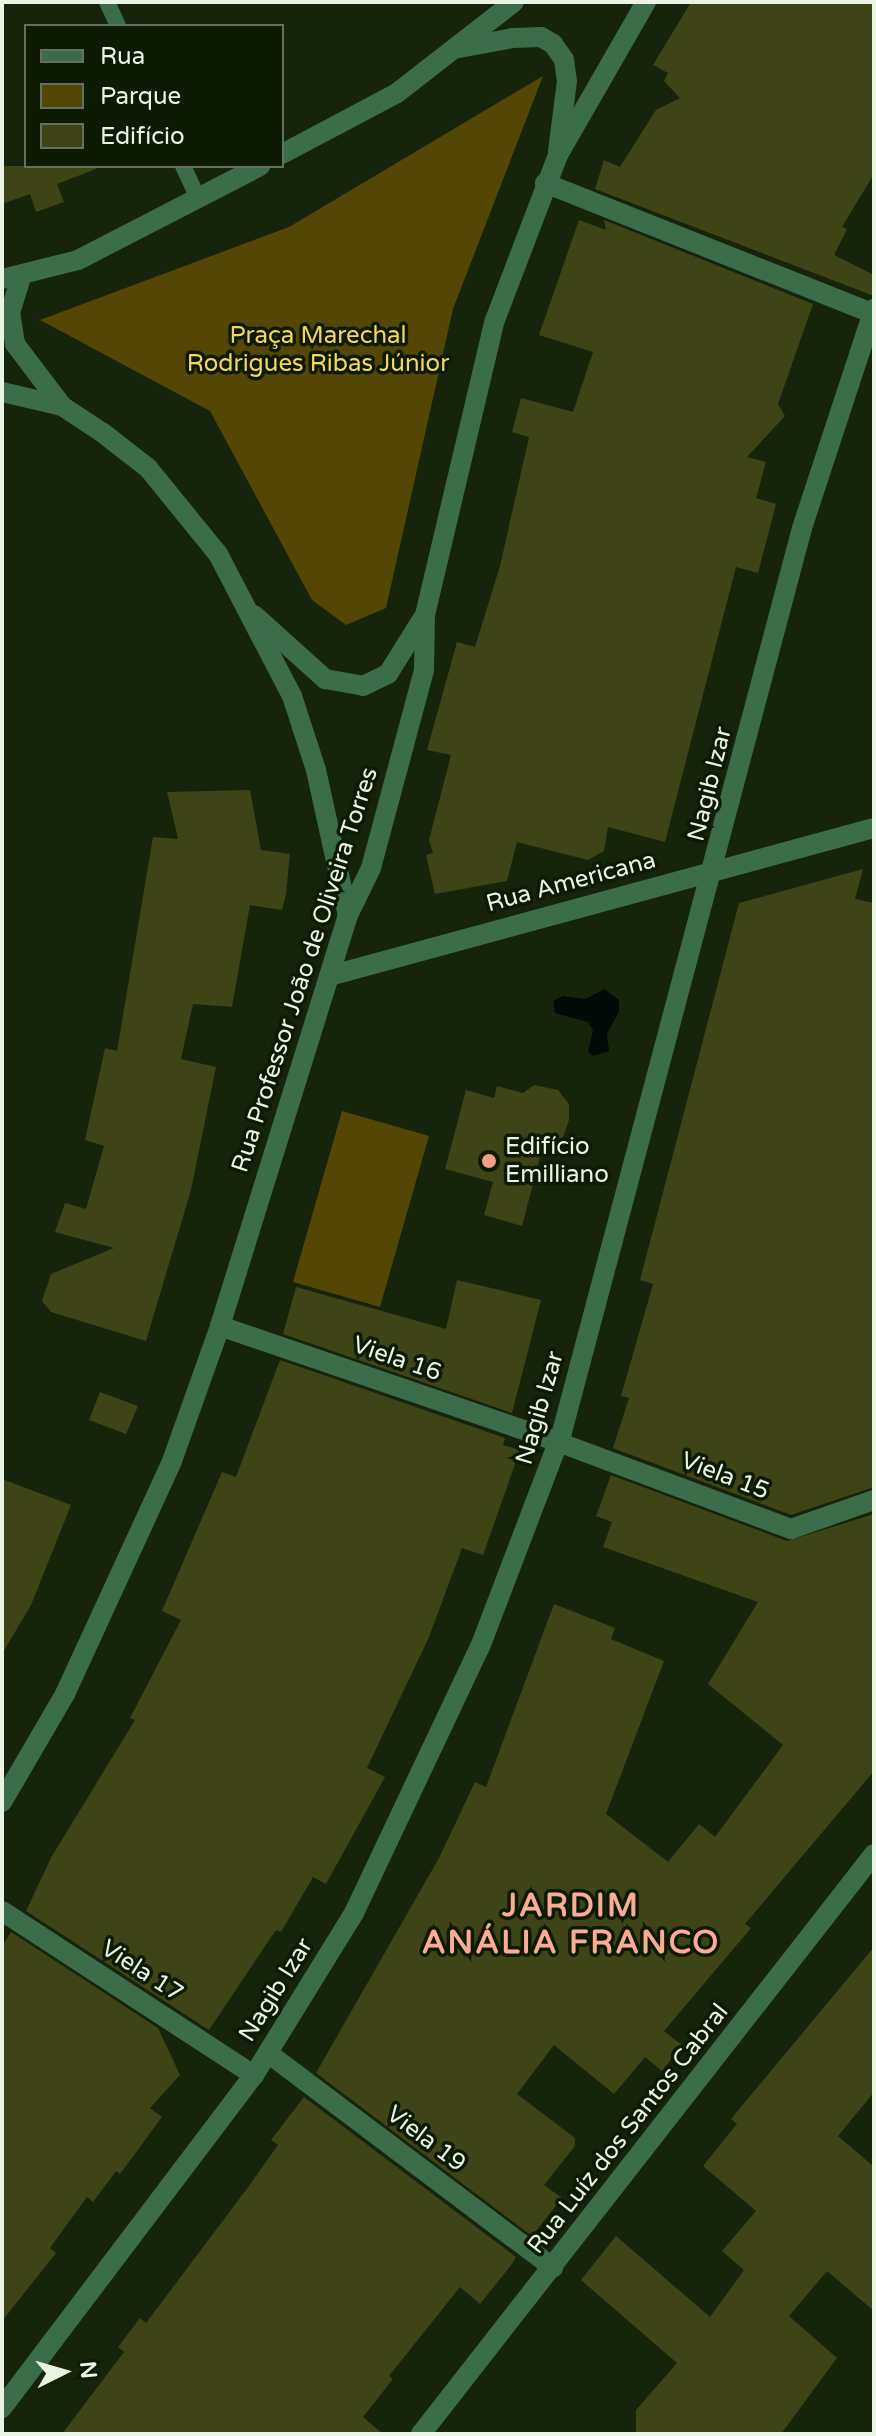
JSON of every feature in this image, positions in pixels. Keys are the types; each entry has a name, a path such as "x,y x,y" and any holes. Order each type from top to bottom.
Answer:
{"street":[{"path":"284,153 397,93 514,2"},
{"name":"Rua Professor João de Oliveira Torres","path":"2,1802 65,1694 123,1576 172,1461 220,1326 348,915 371,868 424,670 425,615 495,320 558,155 646,2"},
{"path":"456,49 513,38 541,37 553,44 564,60 567,81 558,155"},
{"path":"256,168 78,260 11,278 10,312 15,344 62,406 148,468 218,554 292,696 306,737 348,915"},
{"path":"545,183 873,311"},
{"name":"Nagib Izar","path":"2,2408 254,2075 354,1913 441,1737 543,1491 558,1442 715,871 802,528 873,311"},
{"path":"2,392 62,406"},
{"path":"243,604 325,679 363,686 388,674 425,615"},
{"name":"Rua Americana","path":"329,976 874,828"},
{"name":"Viela 16","path":"220,1326 558,1442"},
{"name":"Viela 15","path":"558,1442 791,1529 874,1500"},
{"name":"Rua Luíz dos Santos Cabral","path":"421,2434 874,1854"},
{"name":"Viela 17","path":"2,1911 254,2075"},
{"name":"Viela 19","path":"268,2053 553,2268"}],"lane":[{"path":"107,2 117,24"},
{"path":"184,168 198,198"}],"green space":[{"name":"Praça Marechal Rodrigues Ribas Júnior","path":"543,76 453,309 386,608 346,625 312,600 210,411 40,320 289,227"},
{"path":"342,1111 429,1136 380,1307 293,1282"}],"shaded area":[{"path":"604,989 619,1000 619,1011 607,1034 609,1051 593,1056 588,1052 593,1030 588,1022 555,1013 553,1001 563,996 586,999"}],"building":[{"path":"691,2 874,2 874,174 842,227 847,229 834,255 874,275 874,296 595,189 604,160 620,167 656,110 680,98 664,81 668,73 653,65"},
{"path":"2,166 96,168 57,184 64,202 36,212 30,194 2,204"},
{"path":"579,220 606,230 604,220 813,304 778,404 785,416 747,457 766,462 756,498 776,504 758,573 736,567 665,842 608,827 604,851 588,860 517,842 507,881 435,894 426,855 433,853 429,840 451,755 427,750 457,642 475,647 500,566 529,437 512,432 521,398 573,412 593,352 539,335"},
{"path":"250,790 261,850 290,854 286,894 282,910 250,905 232,1007 193,1004 181,1059 216,1067 191,1190 146,1341 51,1312 42,1301 51,1274 114,1248 55,1232 65,1203 86,1209 104,1146 85,1140 105,1048 117,1051 153,837 178,839 167,792"},
{"path":"863,869 855,899 874,903 874,1487 791,1515 613,1448 629,1398 621,1396 653,1284 640,1280 739,903"},
{"name":"Edifício Emilliano","path":"534,1085 558,1090 569,1104 569,1120 560,1146 544,1142 522,1226 484,1215 493,1182 445,1169 466,1090 494,1098 497,1086 523,1093"},
{"path":"457,1280 541,1300 512,1413 283,1334 296,1287 446,1329"},
{"path":"280,1360 505,1438 503,1445 520,1450 483,1555 462,1548 429,1637 367,1768 385,1777 326,1884 313,1877 281,1932 276,1930 209,2030 26,1911 52,1856 135,1720 130,1718 181,1620 162,1611 222,1472 236,1477"},
{"path":"100,1392 138,1406 126,1434 89,1420"},
{"path":"611,1475 787,1541 874,1514 874,1771 745,1924 751,1928 664,2031 682,2045 662,2071 645,2057 614,2094 554,2045 517,2094 575,2138 575,2146 544,2185 562,2198 532,2236 316,2073 439,1858 475,1782 486,1787 554,1604 615,1628 611,1639 664,1661 606,1814 668,1862 699,1824 715,1837 783,1745 708,1684 758,1602 603,1547 612,1522 596,1516"},
{"path":"2,1479 71,1505 31,1605 2,1654"},
{"path":"11,1932 158,2028 180,2075 150,2108 162,2117 120,2174 116,2171 93,2202 87,2197 50,2248 56,2253 2,2321 2,1946"},
{"path":"874,1947 874,2092 838,2136 874,2167 874,2311 827,2271 789,2316 837,2358 781,2434 636,2434 636,2410 677,2363 581,2280 616,2236 710,2317 744,2270 722,2251 756,2211 703,2166 737,2124 731,2119"},
{"path":"304,2097 516,2257 512,2264 480,2304 460,2287 389,2376 393,2379 363,2417 383,2434 62,2434 124,2352 118,2347 140,2318 146,2323 246,2190 278,2145 271,2140"}],"place":[{"name":"Edifício Emilliano","path":"489,1161"}],"district":[{"name":"JARDIM ANÁLIA FRANCO","path":"571,1926"}]}
